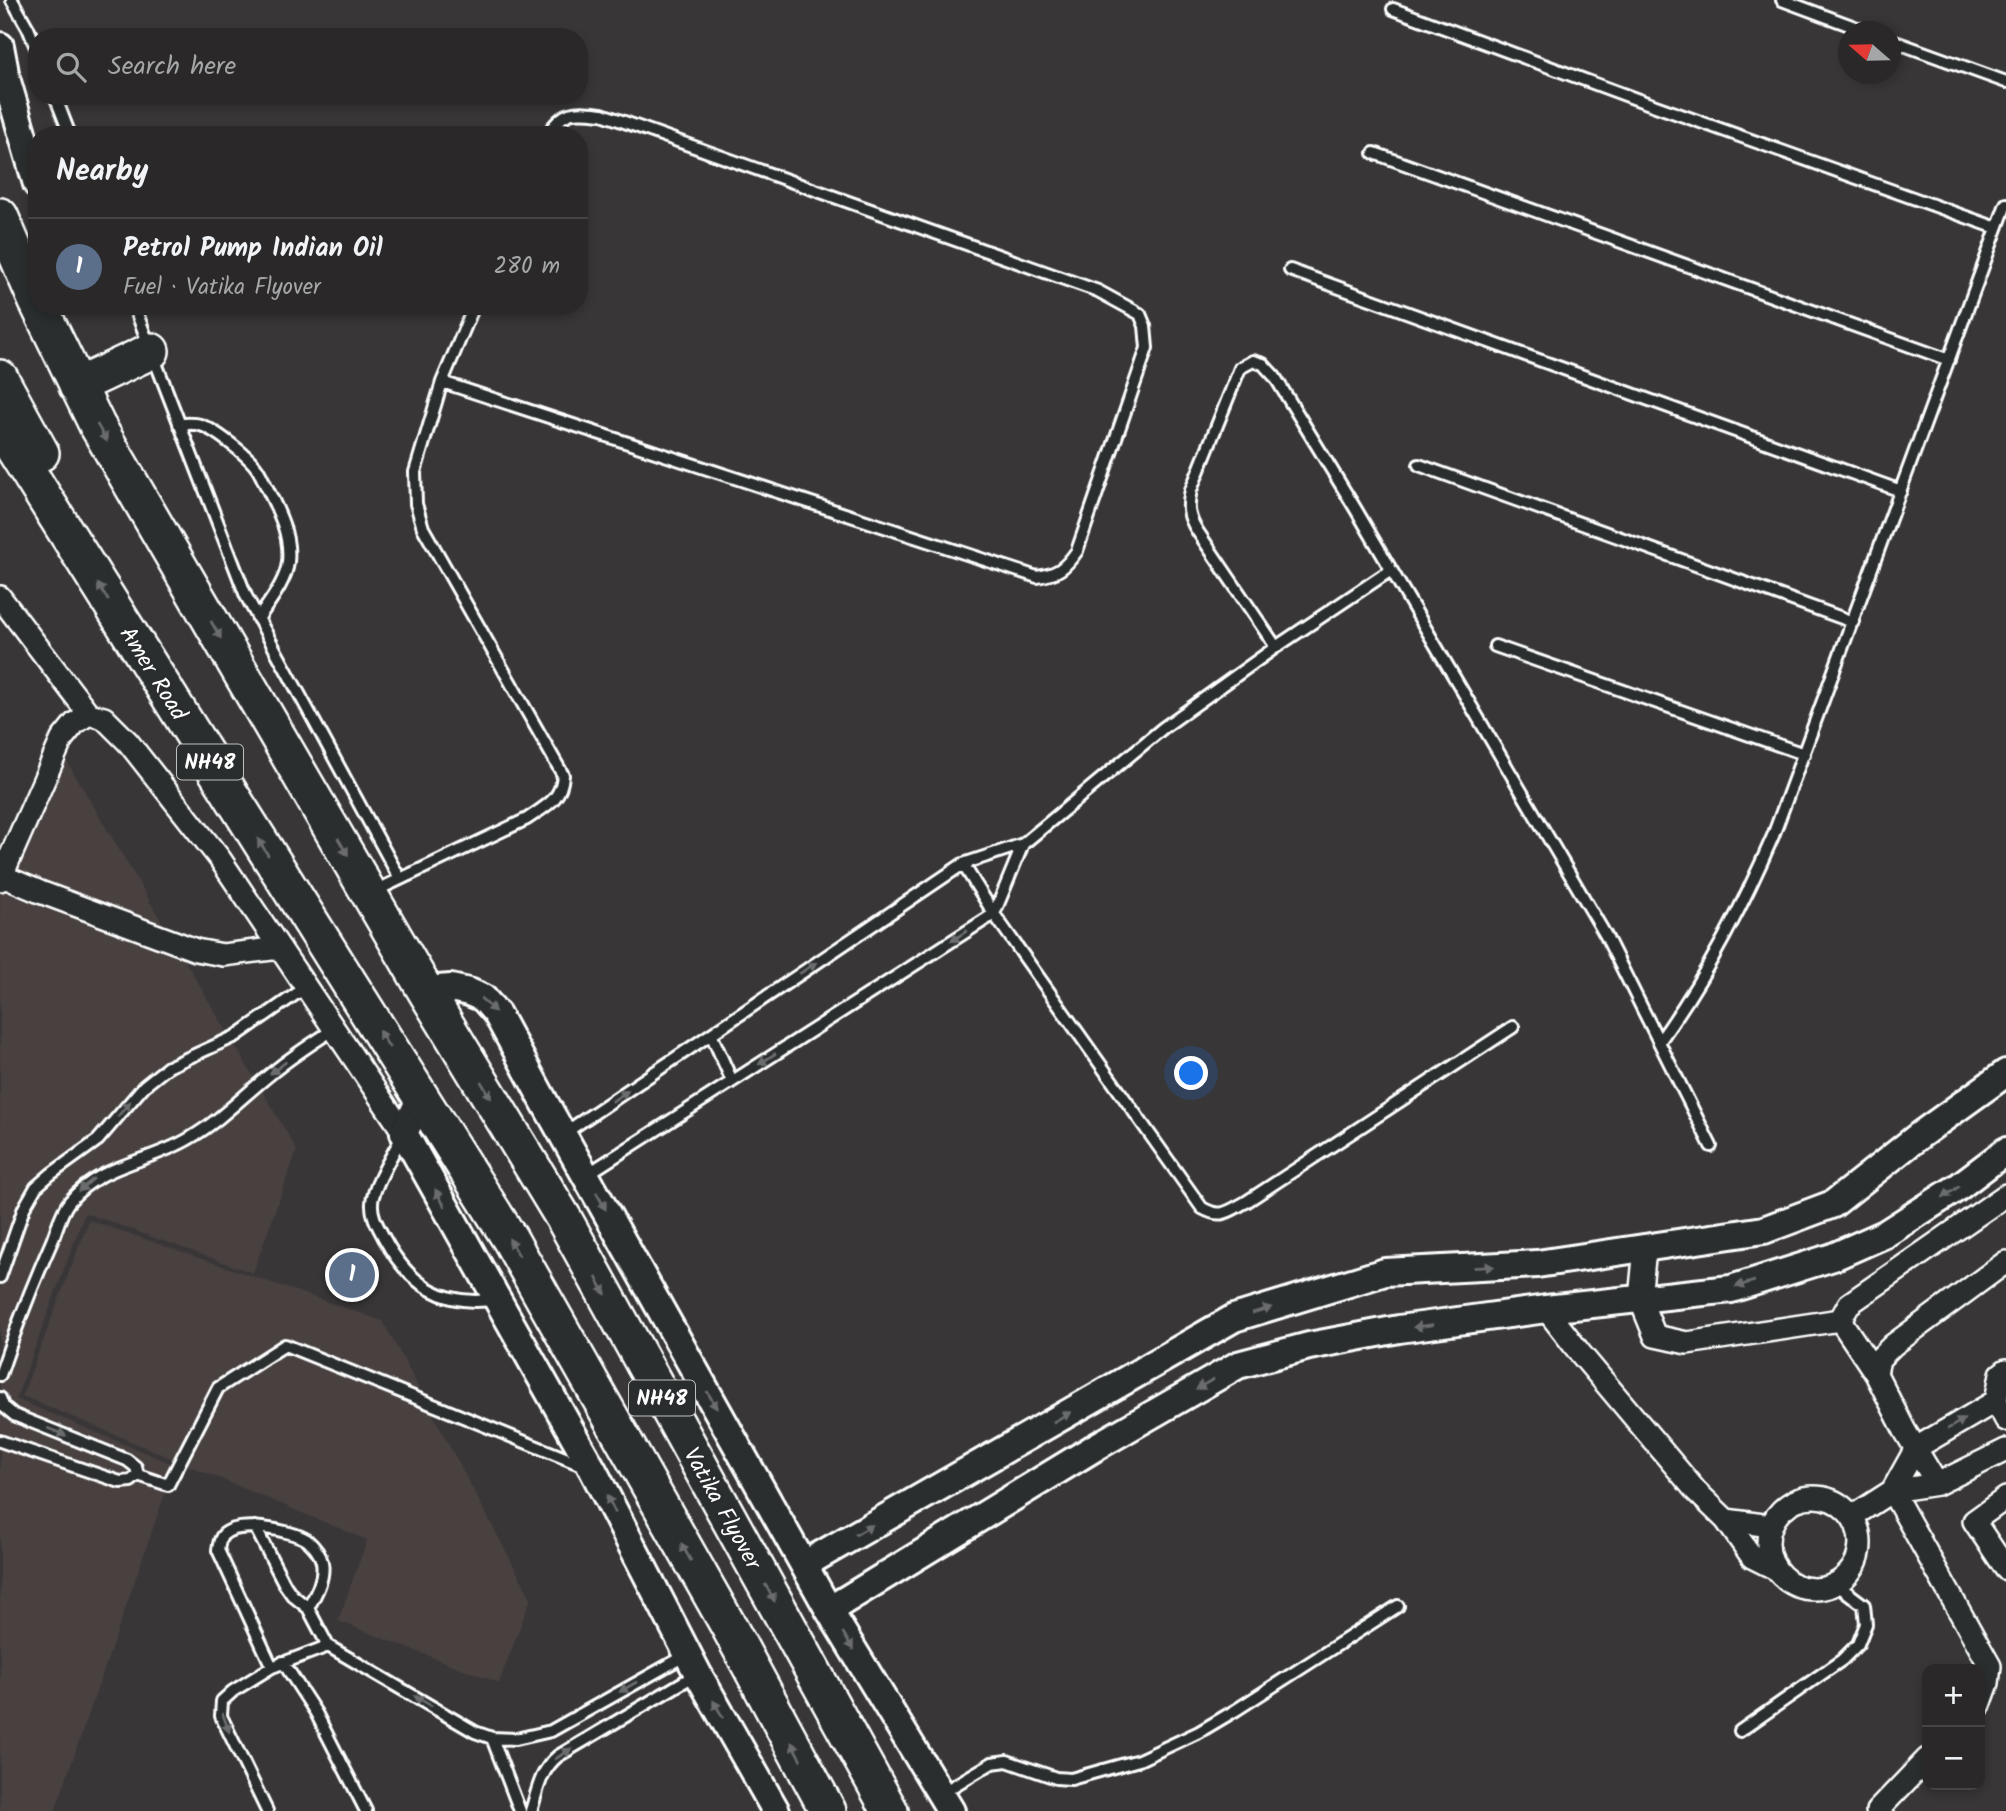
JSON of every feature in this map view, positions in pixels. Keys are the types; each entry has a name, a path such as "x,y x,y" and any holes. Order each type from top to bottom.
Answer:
{"highway":[{"name":"NH48","path":"0,216 11,265 28,290"},
{"name":"NH48","path":"44,315 97,425 385,886 425,990"},
{"path":"77,386 151,351"},
{"path":"0,378 67,503 60,522"},
{"name":"Amer Road","path":"0,427 421,1097"},
{"name":"Vatika Flyover","path":"425,990 564,1219 890,1811"},
{"name":"NH48","path":"421,1097 510,1239 727,1625 828,1811"}],"street":[{"path":"0,46 6,78 28,153"},
{"path":"0,597 89,714 104,718 128,742 220,859 404,1133 593,1470 693,1664 776,1811"},
{"path":"89,714 75,723 62,739 1,877 196,950 223,954 280,948"},
{"path":"425,990 451,988 469,992 484,998 498,1014 830,1609 946,1802"},
{"path":"805,1564 1234,1318 1385,1272 1537,1264 1764,1230 1833,1204 1920,1135 2006,1073"},
{"path":"404,1133 421,1097"},
{"path":"830,1609 1094,1448 1238,1365 1309,1346 1399,1329 1546,1309 1731,1289 1833,1257 1885,1234 1957,1188 2006,1151"},
{"path":"1840,1320 1849,1304 2006,1195"},
{"path":"1645,1248 1640,1299 1655,1336 1687,1343 1840,1320"},
{"path":"1876,1374 1879,1359 1893,1345 2006,1262"},
{"path":"1546,1309 1696,1491 1726,1520 1752,1557 1776,1569"},
{"path":"1840,1320 1876,1374 1937,1484"},
{"path":"2006,1370 2001,1374 1996,1401 2006,1420"},
{"path":"1892,1491 1916,1448 1996,1401"},
{"path":"1853,1516 1892,1491 1937,1484 2006,1450"},
{"path":"1892,1491 1990,1666 1985,1691"},
{"path":"1815,1496 1837,1502 1853,1516 1861,1537 1861,1549 1853,1570 1836,1584 1814,1590 1803,1588 1783,1578 1771,1560 1768,1548 1771,1526 1784,1508 1793,1501 1815,1496"},
{"path":"2006,1498 1974,1521 2006,1569"},
{"path":"1726,1520 1771,1526"},
{"path":"1877,1811 1922,1764"}],"lane":[{"path":"12,0 28,28"},
{"path":"1782,0 1838,21"},
{"path":"1393,9 1997,228"},
{"path":"1901,44 2006,82"},
{"path":"58,105 67,126"},
{"path":"442,382 1037,577 1052,575 1067,565 1077,551 1147,348 1145,326 1140,314 1098,291 602,114 575,111 559,118 553,126"},
{"path":"1374,153 1949,360"},
{"path":"1659,1042 1699,982 1756,876 1804,754 2006,204"},
{"path":"1290,270 1901,491"},
{"path":"137,315 246,596 385,886 527,819 549,803 561,790 563,775 423,528 416,504 415,472 442,382 470,315"},
{"path":"1276,647 1198,532 1190,519 1187,506 1240,368 1253,361 1263,364 1275,377 1606,936 1711,1146"},
{"path":"179,424 201,425 215,432 238,451 256,467 277,508 285,528 288,564 283,579 258,619"},
{"path":"1419,465 1853,622"},
{"path":"563,1134 963,864 1023,844 1163,728 1276,647 1391,570"},
{"path":"1495,646 1804,754"},
{"path":"586,1175 994,914 1023,844"},
{"path":"963,864 994,914 1202,1208 1214,1215 1225,1213 1246,1202 1513,1027"},
{"path":"0,1277 24,1208 36,1187 98,1140 144,1086 168,1067 236,1037 306,987"},
{"path":"0,1375 67,1205 81,1189 106,1172 167,1151 192,1138 224,1115 272,1072 334,1028"},
{"path":"711,1034 732,1081"},
{"path":"404,1133 372,1202 376,1222 395,1259 434,1293 470,1302 497,1300"},
{"path":"138,1475 168,1485 218,1388 285,1345 593,1470"},
{"path":"0,1398 3,1406 14,1415 127,1460 136,1467 138,1475"},
{"path":"0,1441 120,1482 131,1481 138,1475"},
{"path":"255,1527 292,1595 308,1608 328,1646 475,1732 492,1738 516,1739 551,1731 693,1664"},
{"path":"272,1667 218,1550 224,1534 235,1528 255,1527 305,1539 319,1554 323,1565 322,1576 308,1608"},
{"path":"1740,1731 1842,1660 1858,1644 1866,1624 1864,1605 1836,1584"},
{"path":"946,1802 992,1763 1007,1761 1056,1778 1072,1779 1139,1760 1199,1732 1398,1606"},
{"path":"267,1811 221,1716 222,1702 233,1691 272,1667 328,1646"},
{"path":"283,1662 316,1713 366,1811"},
{"path":"531,1811 548,1765 693,1664"},
{"path":"492,1738 520,1811"}],"shaded area":[{"path":"49,731 297,1150 253,1273 85,1213 16,1399 175,1465 55,1811 0,1811 0,862"},
{"path":"89,1220 383,1321 531,1598 499,1683 338,1621 367,1540 22,1396"}],"place":[{"name":"Petrol Pump Indian Oil","path":"352,1275"}]}
